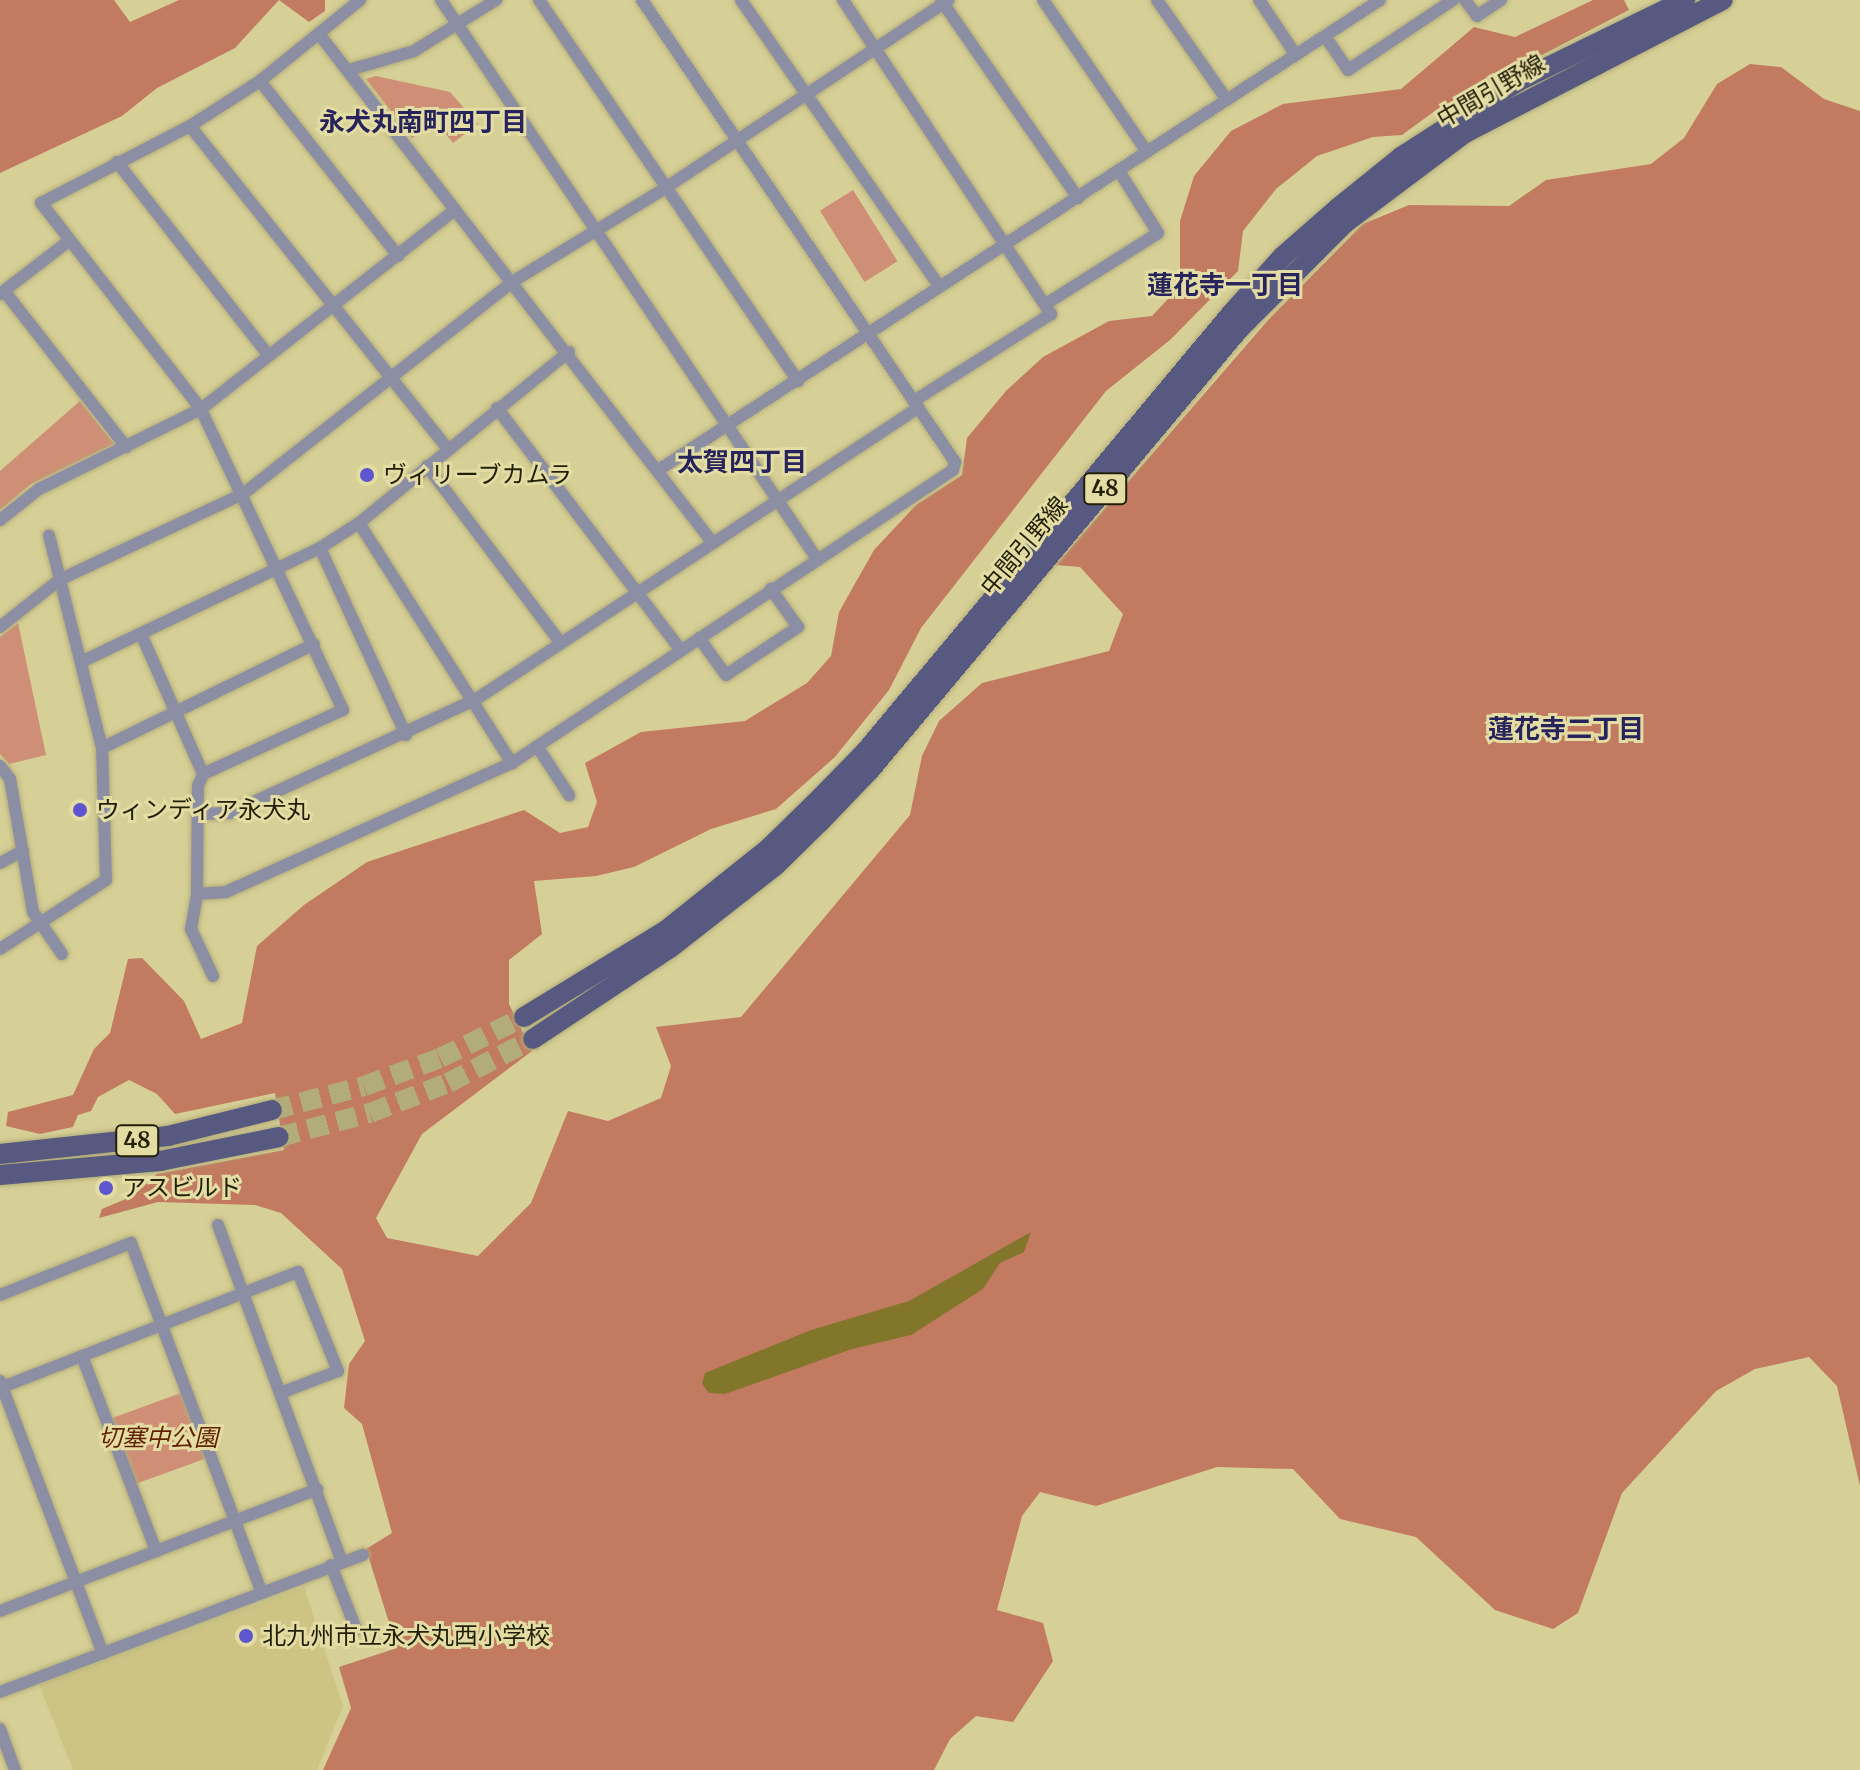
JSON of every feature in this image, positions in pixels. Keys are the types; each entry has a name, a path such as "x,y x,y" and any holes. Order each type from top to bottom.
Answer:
{"main road":[{"name":"中間引野線","path":"524,1017 665,931 769,848 814,804 865,752 1230,315 1283,256 1401,157 1519,81 1685,0"},
{"name":"中間引野線","path":"533,1039 670,948 775,866 820,822 870,770 1240,328 1345,223 1465,133 1723,0"},
{"name":"48","path":"0,1154 168,1136 272,1110"},
{"name":"48","path":"0,1175 160,1161 279,1137"}],"street":[{"path":"213,976 191,929 197,894 198,786 203,774 343,710 201,409 41,203 190,126 260,81 360,0"},
{"path":"441,0 817,559"},
{"path":"349,70 414,51 496,0"},
{"path":"539,0 798,381"},
{"path":"197,894 226,892 512,763 953,470 955,462 642,0"},
{"path":"741,0 940,287"},
{"path":"198,814 230,813 406,735 475,700 1051,314 1049,302 843,0"},
{"path":"1043,0 1147,152"},
{"path":"1157,0 1227,100"},
{"path":"1259,0 1296,55"},
{"path":"660,469 728,428 1325,36 1365,4 1380,0"},
{"path":"1325,36 1348,70 1453,0"},
{"path":"1465,0 1477,16 1501,0"},
{"path":"0,627 59,580 243,494 391,381 512,282 667,187 944,1 1078,198"},
{"path":"319,34 660,469 712,542"},
{"path":"260,81 398,256"},
{"path":"190,126 448,449"},
{"path":"117,162 269,356"},
{"path":"1049,302 1158,233 1119,171"},
{"path":"0,520 39,489 201,409 334,308 455,210"},
{"path":"70,240 2,293 126,447"},
{"path":"81,662 320,548 359,523 569,352"},
{"path":"497,408 681,650"},
{"path":"427,466 560,642"},
{"path":"359,523 475,700 512,763"},
{"path":"0,949 106,880 102,748 49,536"},
{"path":"320,548 406,735"},
{"path":"699,638 726,675 798,627 771,589"},
{"path":"141,634 203,774"},
{"path":"102,748 314,644"},
{"path":"537,746 569,795"},
{"path":"0,766 23,851 33,912 62,954"},
{"path":"0,863 23,851"},
{"path":"218,1225 317,1489 356,1629"},
{"path":"0,1295 131,1243 261,1591"},
{"path":"103,1653 79,1582 1,1385 298,1272 338,1371 280,1393"},
{"path":"82,1356 156,1551"},
{"path":"0,1611 317,1489"},
{"path":"0,1692 363,1555"},
{"path":"0,1729 15,1770"}],"shaded area":[{"path":"0,0 114,0 130,22 179,0 279,0 235,48 157,88 122,116 0,173"},
{"path":"279,0 325,0 325,11 309,22"},
{"path":"1593,0 1624,0 1629,10 1439,108 1402,135 1373,137 1317,156 1276,189 1243,231 1238,271 1170,340 1106,391 921,628 889,690 835,757 776,809 711,829 634,867 596,876 534,881 542,934 509,960 509,1004 532,1051 422,1134 376,1218 387,1238 478,1256 531,1203 568,1111 608,1121 661,1098 671,1066 656,1027 741,1017 910,815 922,756 939,721 982,683 1109,651 1123,614 1080,567 1056,565 1269,319 1363,224 1409,205 1509,206 1546,180 1651,164 1684,138 1717,84 1750,64 1781,67 1824,99 1860,111 1860,1486 1837,1386 1809,1357 1755,1369 1716,1391 1622,1493 1578,1613 1553,1629 1495,1610 1416,1537 1340,1519 1293,1469 1217,1467 1096,1506 1040,1492 1022,1516 997,1610 1043,1623 1053,1661 1013,1722 976,1716 950,1739 934,1770 323,1770 351,1708 339,1667 397,1648 366,1549 392,1533 362,1424 344,1408 349,1364 365,1341 342,1269 281,1213 255,1205 158,1202 99,1218 102,1209 133,1196 157,1174 284,1150 275,1093 175,1114 157,1094 129,1080 98,1097 91,1111 78,1115 73,1127 40,1134 6,1126 8,1112 73,1095 94,1049 110,1033 128,959 142,958 184,1001 201,1039 242,1023 257,946 304,905 367,862 524,810 560,833 588,827 597,802 585,763 641,732 745,721 807,683 831,656 839,612 874,550 916,505 962,475 967,438 1006,391 1043,357 1109,321 1152,316 1180,286 1180,221 1194,176 1231,131 1283,104 1401,89 1474,27 1515,37"},
{"path":"1031,1232 1024,1252 1000,1263 983,1289 911,1335 852,1349 725,1394 709,1393 702,1384 705,1373 811,1330 909,1301"},
{"name":"北九州市立永犬丸西小学校","path":"304,1587 343,1706 317,1770 73,1770 39,1685"}],"green space":[{"path":"376,76 450,92 478,124 453,143 437,122 412,138 366,79"},
{"path":"853,190 898,261 864,282 820,211"},
{"path":"80,401 114,444 31,484 0,510 0,471"},
{"path":"18,623 46,755 9,764 0,754 0,637"},
{"name":"切塞中公園","path":"181,1393 205,1459 135,1484 111,1418"}],"tunnel":[{"path":"272,1110 364,1086 440,1058 524,1017"},
{"path":"279,1137 370,1113 448,1083 533,1039"}],"place":[{"name":"ヴィリーブカムラ","path":"367,475"},
{"name":"ウィンディア永犬丸","path":"80,810"},
{"name":"アスビルド","path":"106,1188"},
{"name":"北九州市立永犬丸西小学校","path":"246,1636"}],"district":[{"name":"永犬丸南町四丁目","path":"423,122"},
{"name":"蓮花寺一丁目","path":"1225,285"},
{"name":"太賀四丁目","path":"742,462"},
{"name":"蓮花寺二丁目","path":"1566,729"}]}
